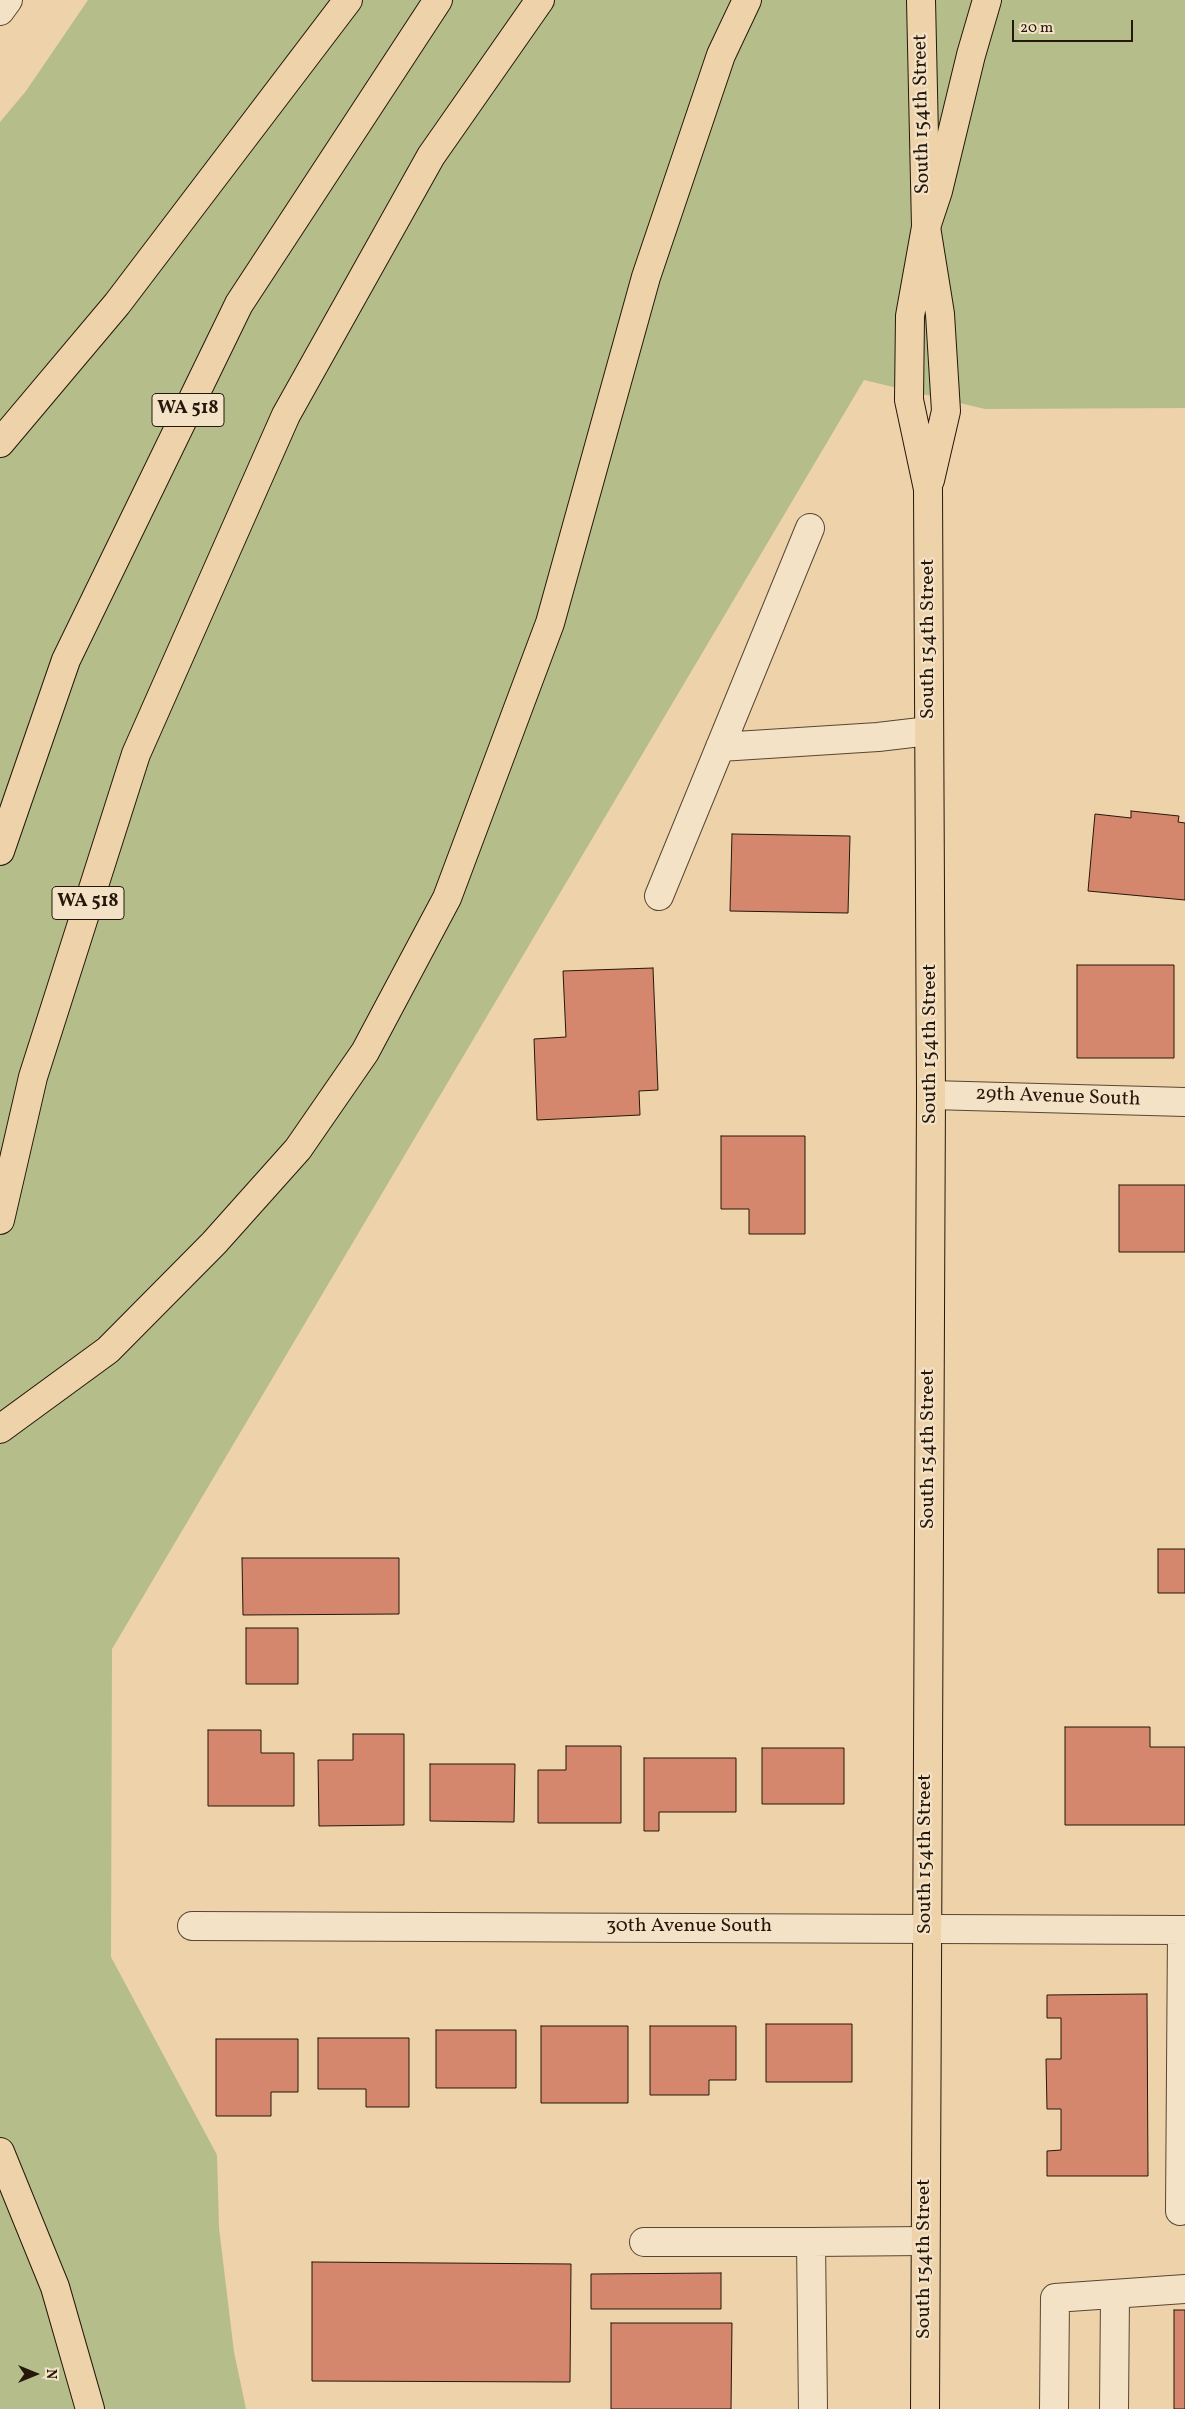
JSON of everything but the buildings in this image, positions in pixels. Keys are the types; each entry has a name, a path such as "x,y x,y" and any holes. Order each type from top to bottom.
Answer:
{"main road":[{"path":"0,443 117,304 348,0"},
{"name":"WA 518","path":"0,851 66,660 239,304 438,0"},
{"name":"WA 518","path":"0,1220 33,1077 136,754 286,415 426,164 540,0"},
{"path":"0,1430 108,1350 214,1243 298,1149 365,1052 447,898 550,623 646,277 721,55 747,0"},
{"name":"South 154th Street","path":"921,0 926,227 940,314 946,410 928,489"},
{"path":"926,227 938,191 971,55 988,0"},
{"name":"South 154th Street","path":"925,2409 931,1095 928,489 909,400 910,316 926,227"},
{"path":"0,2152 55,2287 90,2409"}],"street":[{"path":"0,11 8,0"},
{"path":"659,896 810,528"},
{"path":"720,747 878,737 929,731"},
{"name":"29th Avenue South","path":"931,1095 1185,1102"},
{"name":"30th Avenue South","path":"192,1926 1184,1930"},
{"path":"1180,2211 1184,1930"},
{"path":"644,2242 925,2241"},
{"path":"812,2242 813,2409"},
{"path":"1054,2409 1055,2298 1185,2289"},
{"path":"1114,2409 1115,2295"}],"green space":[{"path":"88,0 1185,0 1185,408 985,409 864,380 112,1649 111,1957 217,2155 219,2228 234,2352 246,2409 0,2409 0,122 26,91"}]}
